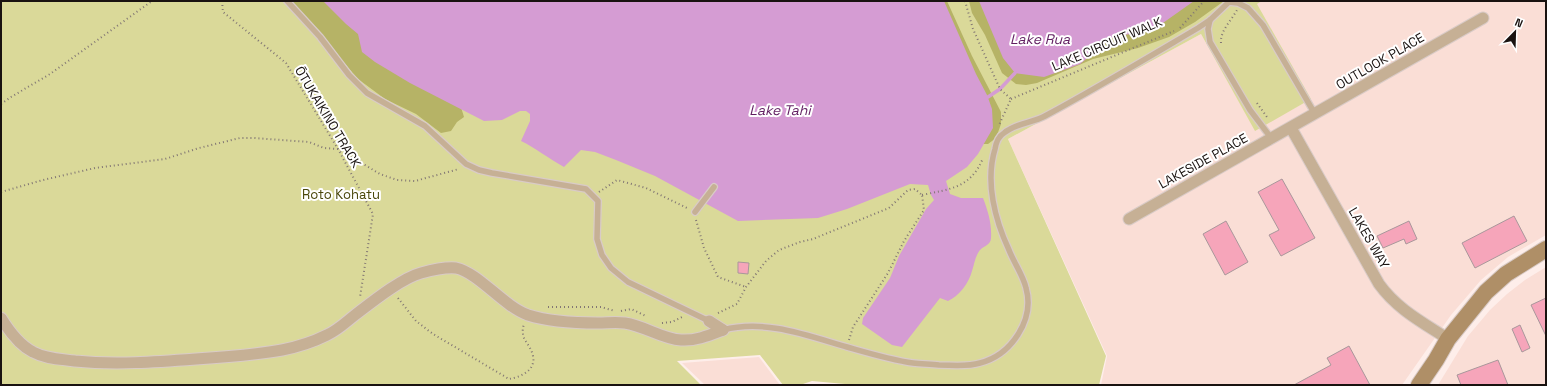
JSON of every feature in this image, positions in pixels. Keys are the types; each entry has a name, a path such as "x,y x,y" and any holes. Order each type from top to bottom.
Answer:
{"street":[{"name":"OUTLOOK PLACE","path":"1291,128 1483,18"},
{"name":"LAKESIDE PLACE","path":"1129,219 1291,128"},
{"name":"LAKES WAY","path":"1291,128 1379,284 1399,307 1448,339"},
{"path":"1419,385 1448,339 1486,292 1506,274 1546,249"},
{"path":"1,318 8,329 22,344 39,355 48,357 84,362 132,363 234,356 284,349 328,335 341,327 391,289 414,276 422,272 454,268 463,270 508,304 527,314 555,321 626,323 661,336 683,341 706,336 723,330"},
{"path":"709,321 723,330"}],"lane":[{"path":"287,1 320,37 350,75 367,93 425,126 469,166 478,170 492,173 586,189 598,202 597,239 602,255 611,268 628,282 709,321"},
{"path":"723,330 739,326 767,326 800,333 846,347 913,363 960,366 980,363 995,357 1010,346 1026,318 1028,307 1027,289 1002,233 994,204 990,172 997,142 1002,134 1009,129 1045,116 1184,37 1210,20 1229,1 1238,2 1248,8 1263,25 1315,114"},
{"path":"1248,8 1250,1"},
{"path":"1210,20 1208,29 1210,42 1250,110 1272,139"},
{"path":"695,212 714,187"}],"path":[{"path":"1,104 56,70 152,1"},
{"name":"ŌTUKAIKINO TRACK","path":"222,1 223,12 286,63 338,149 373,214 357,314"},
{"path":"965,1 973,29 1000,89 1011,99 997,129"},
{"name":"LAKE CIRCUIT WALK","path":"1011,99 1179,29 1204,1"},
{"path":"1222,47 1221,36 1234,16"},
{"path":"1,192 43,180 95,168 165,159 199,148 240,138 265,138 309,142 324,148 338,149 380,174 397,180 415,181 469,166"},
{"path":"922,195 953,188 964,183 976,174 985,154"},
{"path":"593,196 617,180 646,188 695,212 704,248 718,277 746,287"},
{"path":"709,321 713,316 737,304 746,287 766,261 779,250 813,239 889,208 908,190 915,189 922,195 924,210 904,241 888,273 853,327 846,347"},
{"path":"391,289 416,321 439,338 508,379 517,378 526,373 532,366 533,356 522,331 527,314 533,307 601,307 615,311 623,311 631,308 647,317"},
{"path":"657,321 672,322 692,312"}],"shaded area":[{"path":"291,1 330,1 460,104 464,117 457,122 451,131 441,133 416,114 385,99 358,79"},
{"path":"933,1 947,1 972,56 1001,112 1001,124 996,138 988,144 979,144"},
{"name":"Lake Rua","path":"969,1 1224,1 1195,22 1169,37 1138,48 1093,59 1037,83 1026,85 1016,84 1002,73 985,35 972,13"},
{"path":"1262,1 1546,1 1546,235 1508,257 1481,280 1451,315 1402,385 1101,385 1107,356 1008,139 1201,34 1255,130 1311,99 1256,4"},
{"path":"1546,267 1546,385 1438,385 1468,336 1490,310 1525,280"},
{"path":"759,357 780,385 705,385 682,363"}],"green space":[{"name":"Roto Kohatu","path":"1,1 1262,1 1257,4 1311,99 1255,131 1201,34 1008,139 1106,356 1099,385 856,385 812,381 800,385 783,385 760,355 677,361 701,385 1,385"}],"water":[{"name":"Lake Tahi","path":"323,1 944,1 976,74 987,95 992,109 993,128 978,154 967,167 946,181 950,194 961,198 983,198 990,223 991,241 979,251 971,276 963,289 948,301 940,298 902,347 892,345 862,324 863,318 890,278 899,256 926,209 934,200 928,185 910,184 847,209 818,218 738,221 655,176 595,152 581,150 564,167 521,141 530,121 530,114 526,111 520,111 502,120 484,121 410,83 375,62 362,52 358,34"},
{"name":"Lake Rua","path":"979,1 1194,1 1153,30 1113,37 1080,64 1044,77 1015,73 1003,58"}],"building":[{"path":"1282,179 1315,238 1281,256 1269,235 1279,230 1258,192"},
{"path":"1514,216 1527,241 1475,268 1462,243"},
{"path":"1226,221 1248,262 1225,275 1203,234"},
{"path":"1409,221 1417,239 1406,244 1404,239 1383,248 1377,236"},
{"path":"738,262 749,263 748,274 738,273"},
{"path":"1546,298 1546,336 1531,305"},
{"path":"1520,325 1530,348 1522,352 1512,329"},
{"path":"1349,346 1370,385 1294,385 1331,365 1327,358"},
{"path":"1498,360 1508,385 1461,385 1457,375"}],"waterway":[{"path":"988,97 1000,89 1015,73"}]}
